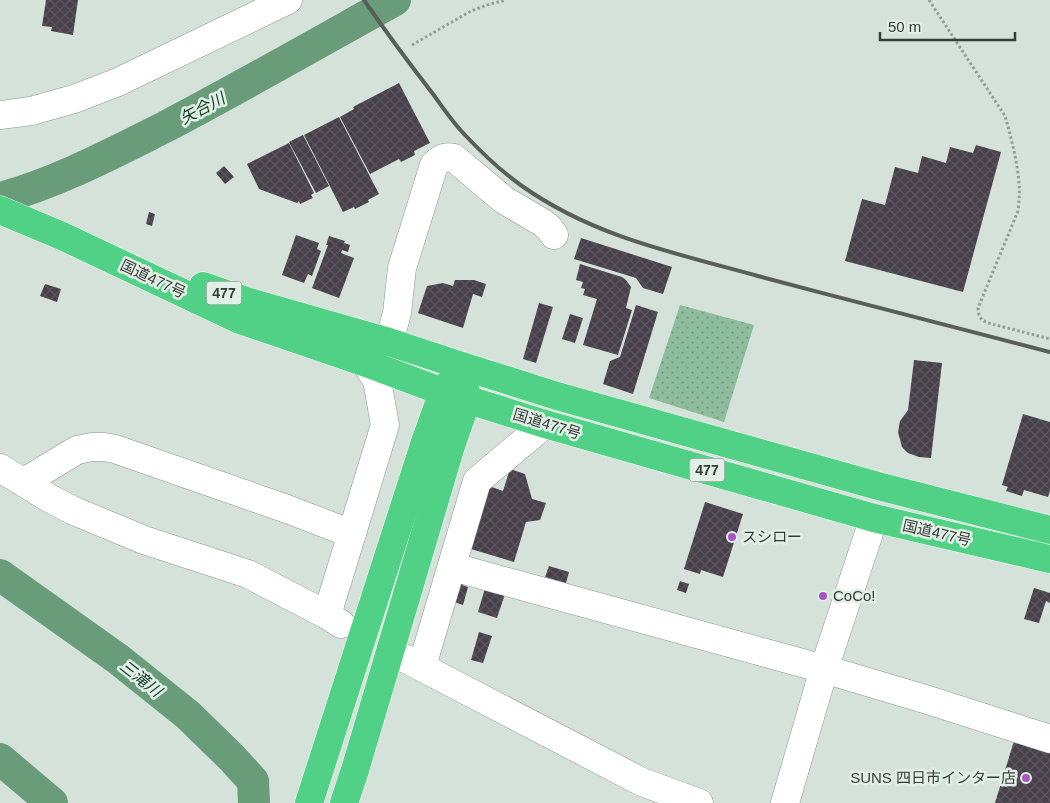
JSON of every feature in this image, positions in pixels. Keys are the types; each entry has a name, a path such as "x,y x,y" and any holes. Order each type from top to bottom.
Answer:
{"highway":[{"name":"国道477号","path":"0,210 62,236 240,320 455,396 545,424 874,518 1050,559"},
{"name":"国道477号","path":"62,236 246,301 389,342 557,396 840,475 1050,530"},
{"path":"344,803 448,459 455,396 462,366"},
{"path":"309,803 425,442 455,396"}],"street":[{"path":"0,115 31,112 74,100 118,82 288,0"},
{"path":"389,342 397,313 402,268 434,165 439,160 446,156 454,158 504,200 543,223 554,235"},
{"path":"0,468 72,510 144,540 248,574 334,620 352,534 385,425 377,380 366,363"},
{"path":"545,424 477,481 453,567 413,662 642,782 699,803"},
{"path":"24,482 77,450 104,447 278,506 352,534"},
{"path":"785,803 824,669 874,518"},
{"path":"453,567 824,669 1050,739"}],"path":[{"path":"412,45 470,11 506,0"},
{"path":"929,0 1005,116 1019,183 1018,211 978,308 979,314 982,320 988,323 1050,340"}],"green space":[{"path":"680,305 754,325 724,422 649,398"}],"building":[{"path":"46,0 78,0 73,35 51,31 52,27 42,26"},
{"path":"399,83 430,143 414,151 415,155 401,162 399,159 370,174 340,117 354,109 353,107"},
{"path":"339,117 379,194 355,209 354,207 343,212 304,135"},
{"path":"303,135 329,186 316,193 289,142"},
{"path":"289,143 314,193 311,195 313,198 300,204 299,201 297,203 259,189 247,164"},
{"path":"976,145 1001,152 963,292 845,261 862,199 885,205 895,167 918,173 922,156 946,163 950,147 973,153"},
{"path":"224,166 234,177 225,184 216,173"},
{"path":"149,212 155,214 152,226 146,224"},
{"path":"296,235 319,243 317,249 321,251 312,276 308,274 304,283 282,275"},
{"path":"329,236 345,241 344,243 350,245 348,252 342,250 341,253 354,258 339,298 312,288 328,245 326,245"},
{"path":"581,238 672,267 663,294 643,288 636,278 574,259"},
{"path":"580,264 622,277 631,287 626,308 632,310 618,355 583,345 597,299 583,295 585,289 581,288 583,282 576,280"},
{"path":"455,280 474,280 486,284 482,297 473,294 463,328 418,313 427,286 443,283 453,286"},
{"path":"45,284 61,289 57,302 40,296"},
{"path":"539,303 553,307 536,363 523,359"},
{"path":"636,305 658,312 633,394 603,384 610,361 620,357"},
{"path":"570,314 583,318 575,343 562,339"},
{"path":"914,360 942,363 931,458 919,457 908,453 902,447 898,432 900,421 908,410"},
{"path":"1023,414 1050,422 1050,491 1048,497 1024,490 1022,496 1006,491 1008,487 1002,485"},
{"path":"510,469 525,474 532,499 546,503 540,520 526,522 514,562 471,549 489,486 503,491"},
{"path":"705,502 743,514 723,577 701,570 700,574 684,569"},
{"path":"549,566 569,572 566,583 545,577"},
{"path":"680,581 689,584 686,593 677,590"},
{"path":"459,583 465,583 462,585 468,587 463,605 451,601 456,584 461,585"},
{"path":"486,585 506,591 497,618 478,612"},
{"path":"1034,588 1050,593 1050,603 1046,601 1039,623 1024,619"},
{"path":"479,632 492,636 483,663 471,660"},
{"name":"SUNS 四日市インター店","path":"1014,741 1050,752 1050,803 995,803"}],"waterway":[{"name":"矢合川","path":"0,198 62,176 163,128 395,0"},
{"name":"三滝川","path":"0,575 118,659 188,715 253,781 254,803"},
{"name":"三滝川","path":"0,759 52,803"}],"railway":[{"path":"364,0 461,130 500,168 549,204 606,231 666,251 1050,352"}],"place":[{"name":"スシロー","path":"732,537"},
{"name":"CoCo!","path":"823,596"},
{"name":"SUNS 四日市インター店","path":"1026,778"}]}
